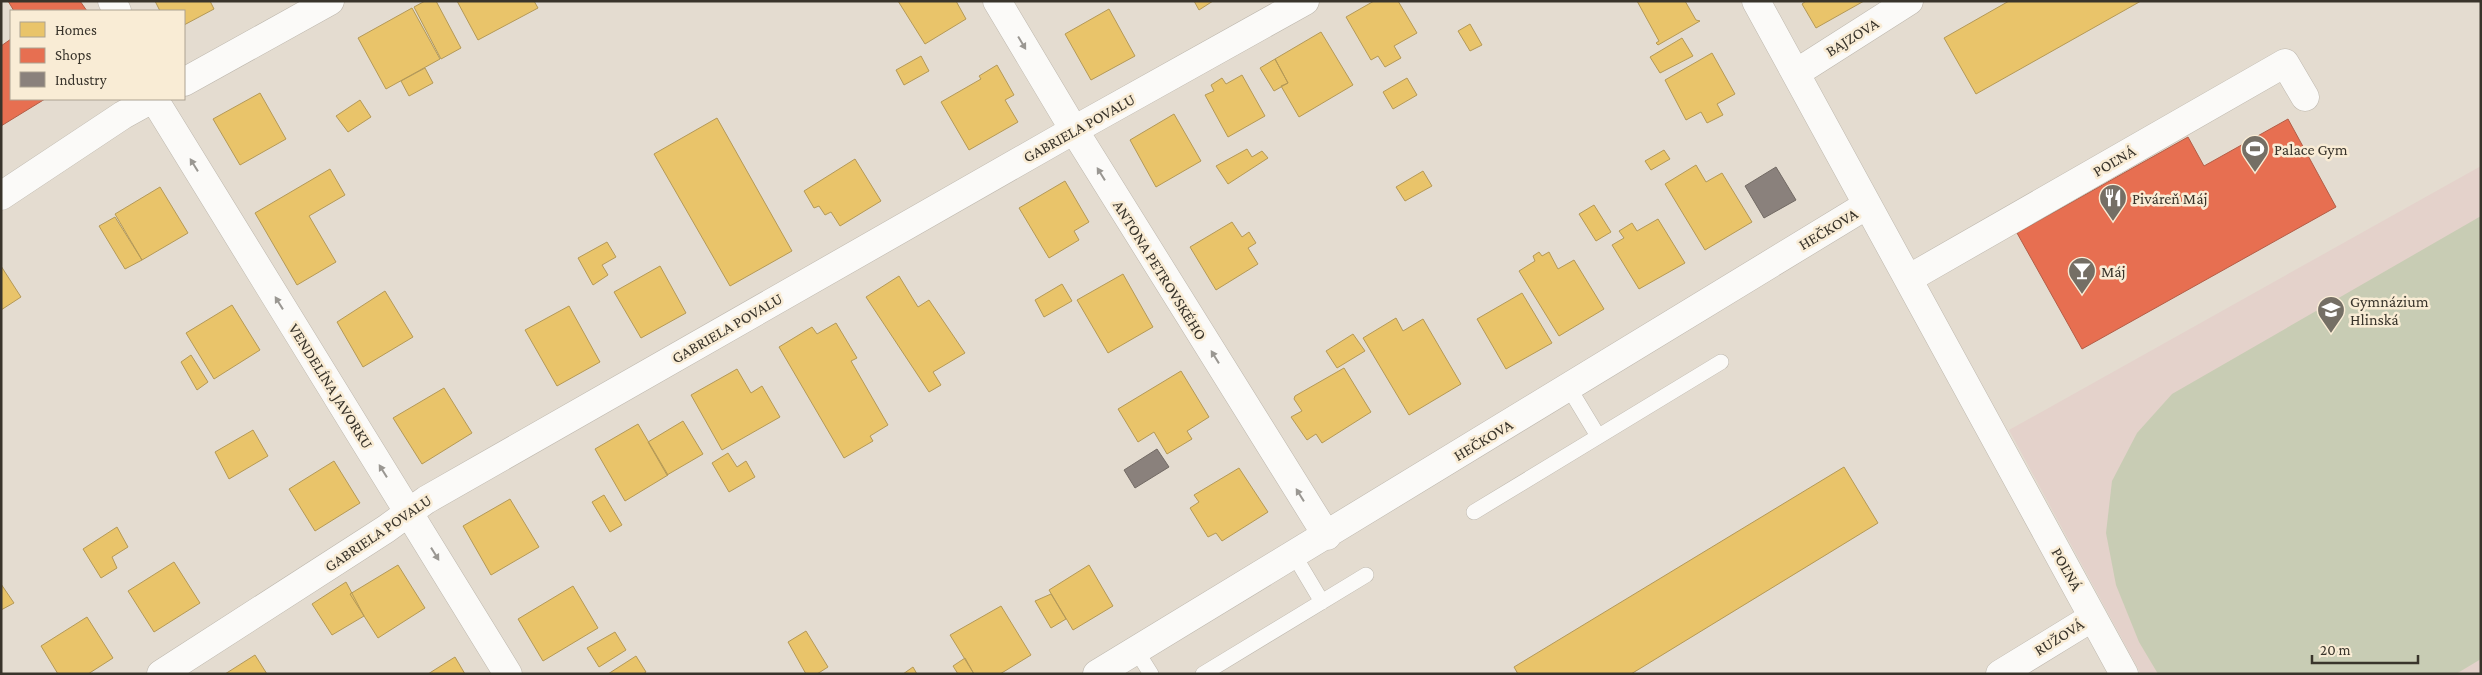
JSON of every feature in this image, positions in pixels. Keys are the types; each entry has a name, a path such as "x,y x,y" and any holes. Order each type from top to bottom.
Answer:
{"street":[{"path":"185,81 330,1"},
{"name":"ANTONA PETROVSKÉHO","path":"997,1 1074,130 1327,536"},
{"name":"GABRIELA POVALU","path":"161,674 378,534 426,500 1074,130 1305,1"},
{"name":"POĽNÁ","path":"1756,1 2124,674"},
{"name":"BAJZOVA","path":"1796,73 1909,1"},
{"name":"POĽNÁ","path":"1908,279 2285,63 2305,97"},
{"path":"1,196 123,115 151,100"},
{"name":"VENDELÍNA JAVORKU","path":"154,100 508,674"},
{"name":"HEČKOVA","path":"1097,674 1327,536 1867,205"},
{"name":"RUŽOVÁ","path":"2000,674 2093,617"}],"lane":[{"path":"1474,512 1721,362"},
{"path":"1569,388 1598,436"},
{"path":"1294,555 1322,602"},
{"path":"1204,674 1366,575"},
{"path":"1136,650 1151,674"}],"shaded area":[{"name":"Gymnázium Hlinská","path":"2481,166 2481,674 2141,674 2009,430"}],"green space":[{"name":"Gymnázium Hlinská","path":"2481,216 2481,659 2456,674 2158,674 2139,642 2116,585 2106,533 2112,481 2137,433 2172,394"}],"building: Homes":[{"path":"155,1 210,1 214,9 185,24 185,10 160,10"},
{"path":"425,1 436,1 461,48 441,59 414,7"},
{"path":"457,1 534,1 538,8 478,40"},
{"path":"898,1 956,1 966,19 925,44"},
{"path":"1194,1 1213,1 1199,10"},
{"path":"1374,1 1398,1 1417,33 1394,46 1401,58 1385,67 1378,56 1371,60 1346,17"},
{"path":"1637,1 1685,1 1696,20 1700,21 1658,45 1656,43 1659,41"},
{"path":"1806,1 1864,1 1816,28 1802,4"},
{"path":"2009,1 2141,1 1976,94 1944,38"},
{"path":"412,8 440,59 386,89 358,38"},
{"path":"1109,9 1135,56 1091,80 1065,34"},
{"path":"1470,24 1482,45 1470,51 1458,31"},
{"path":"1321,32 1353,85 1299,117 1281,86 1288,83 1275,59"},
{"path":"1682,38 1693,56 1660,73 1650,57"},
{"path":"1712,53 1735,94 1717,104 1723,115 1707,123 1701,112 1686,120 1665,80"},
{"path":"921,56 929,71 904,85 896,70"},
{"path":"1275,59 1288,83 1274,91 1260,68"},
{"path":"997,65 1014,95 1005,100 1018,122 969,150 941,102 981,79 979,76"},
{"path":"425,68 433,83 409,96 401,81"},
{"path":"1242,75 1265,116 1228,137 1205,95 1214,91 1211,85 1222,78 1226,84"},
{"path":"1407,78 1417,95 1393,109 1383,92"},
{"path":"260,93 286,139 240,165 213,119"},
{"path":"360,100 371,117 348,132 336,116"},
{"path":"1174,114 1201,161 1156,187 1130,140"},
{"path":"717,118 792,251 730,286 654,154"},
{"path":"1247,149 1252,157 1262,151 1268,158 1228,184 1216,166"},
{"path":"1664,150 1670,159 1651,170 1645,161"},
{"path":"855,159 881,201 840,226 831,212 825,215 819,206 814,208 804,191"},
{"path":"1696,165 1706,182 1722,173 1752,222 1705,250 1665,184"},
{"path":"330,169 345,195 309,216 336,262 297,285 255,213"},
{"path":"1423,171 1432,186 1405,201 1396,187"},
{"path":"1065,181 1089,222 1074,231 1079,240 1049,258 1019,208"},
{"path":"160,187 188,233 142,260 115,214"},
{"path":"1594,205 1611,232 1596,241 1579,214"},
{"path":"115,217 142,260 125,269 99,226"},
{"path":"1658,219 1685,263 1639,289 1612,245 1624,238 1619,231 1632,223 1637,231"},
{"path":"1232,222 1242,237 1249,232 1256,243 1248,248 1258,264 1216,290 1190,247"},
{"path":"607,242 616,257 602,265 608,275 593,285 578,258"},
{"path":"1539,252 1542,256 1549,252 1558,269 1574,260 1604,309 1559,336 1519,271 1535,261 1533,256"},
{"path":"1,266 21,297 1,310"},
{"path":"660,266 686,313 641,338 614,292"},
{"path":"1123,274 1153,327 1108,353 1077,300"},
{"path":"899,276 918,307 929,300 965,353 933,372 941,385 929,392 866,297"},
{"path":"1062,284 1072,301 1044,317 1035,300"},
{"path":"385,291 413,337 363,367 337,322"},
{"path":"1522,293 1552,343 1506,369 1477,319"},
{"path":"232,305 260,350 214,379 186,333"},
{"path":"569,306 600,362 557,386 525,330"},
{"path":"1396,318 1403,331 1423,319 1461,384 1409,415 1363,338"},
{"path":"836,323 857,358 851,361 888,425 870,436 873,441 844,458 779,347 812,327 817,334"},
{"path":"1353,334 1365,351 1337,368 1326,351"},
{"path":"191,355 208,382 197,390 181,362"},
{"path":"1344,368 1371,412 1322,443 1316,434 1307,440 1291,417 1302,411 1294,399 1295,396"},
{"path":"737,369 751,393 762,386 780,417 722,450 691,395"},
{"path":"1181,371 1209,417 1187,431 1192,439 1167,454 1154,432 1138,442 1118,409"},
{"path":"444,388 472,433 422,464 393,418"},
{"path":"683,421 703,454 667,475 648,442"},
{"path":"638,424 668,475 625,501 595,449"},
{"path":"253,430 268,456 229,479 215,452"},
{"path":"728,453 737,467 746,461 755,477 729,492 712,463"},
{"path":"334,461 360,503 315,531 289,489"},
{"path":"1844,467 1878,523 1631,674 1518,674 1514,667"},
{"path":"1239,468 1268,512 1222,541 1216,533 1208,537 1190,508 1199,502 1194,495"},
{"path":"604,495 622,525 610,532 592,502"},
{"path":"510,499 539,547 491,575 463,526"},
{"path":"117,527 128,547 112,557 117,568 101,578 83,549"},
{"path":"174,562 200,603 154,632 128,591"},
{"path":"398,565 425,608 378,638 350,594"},
{"path":"1089,565 1113,606 1073,630 1049,590"},
{"path":"346,582 364,616 332,635 312,604"},
{"path":"1,584 14,603 1,610"},
{"path":"573,586 598,628 543,661 518,619"},
{"path":"1051,594 1066,619 1051,628 1035,601"},
{"path":"1001,606 1031,655 1000,674 974,674 950,635"},
{"path":"87,617 113,658 88,674 58,674 41,646"},
{"path":"806,631 828,667 817,674 806,674 788,642"},
{"path":"615,632 626,650 599,667 587,648"},
{"path":"255,655 267,674 225,674"},
{"path":"636,656 646,672 643,674 608,674"},
{"path":"455,657 465,674 428,674"},
{"path":"965,658 974,674 958,674 953,666"},
{"path":"913,667 917,674 903,674"}],"building: Shops":[{"path":"8,1 80,1 86,10 13,10"},
{"path":"10,40 10,100 43,100 1,126 1,46"},
{"path":"2288,119 2336,207 2082,349 2017,233 2188,137 2204,166"}],"building: Industry":[{"path":"1776,167 1796,200 1764,218 1745,186"},
{"path":"1157,449 1169,467 1135,488 1124,470"}],"place":[{"name":"Palace Gym","path":"2255,173"},
{"name":"Piváreň Máj","path":"2113,222"},
{"name":"Máj","path":"2082,295"},
{"name":"Gymnázium Hlinská","path":"2331,334"}]}
